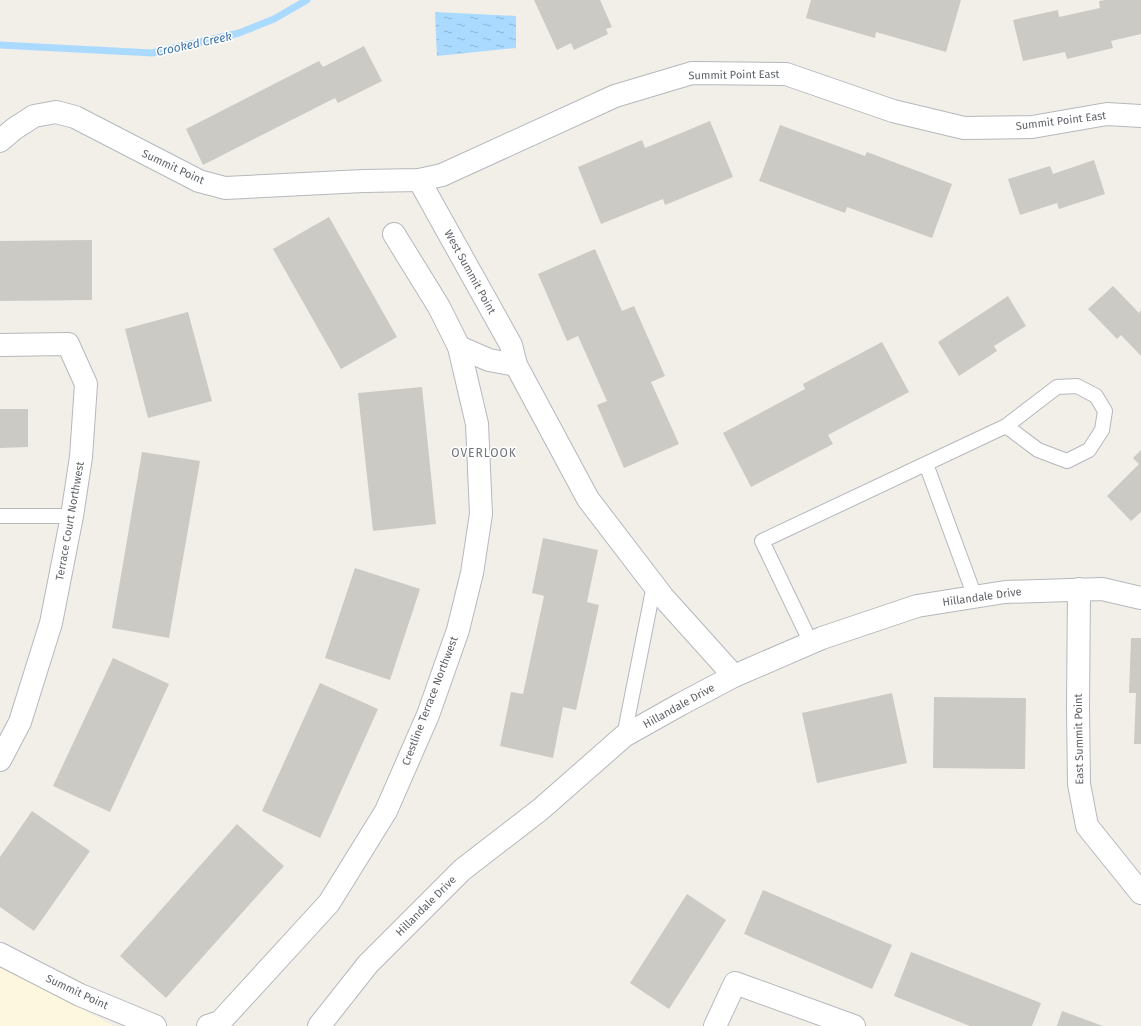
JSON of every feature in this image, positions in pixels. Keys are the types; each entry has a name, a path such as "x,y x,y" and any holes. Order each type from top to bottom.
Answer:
{"street":[{"name":"Summit Point East","path":"363,181 419,180 442,175 615,96 692,73 786,74 893,111 964,128 1032,127 1107,114 1141,116"},
{"name":"Summit Point","path":"0,141 14,129 34,116 56,112 75,117 199,181 225,188 363,181"},
{"name":"West Summit Point","path":"419,180 511,345 516,365"},
{"name":"Crestline Terrace Northwest","path":"217,1025 330,904 386,811 428,715 455,638 472,573 481,514 477,424 459,347 439,307 394,234"},
{"name":"Terrace Court Northwest","path":"0,345 68,344 86,384 81,457 72,516 50,623 20,722 0,760"},
{"path":"459,347 489,360 516,365 588,499 663,597 734,676"},
{"name":"Hillandale Drive","path":"319,1026 368,964 462,870 541,809 624,736 734,676 811,643 917,606 1005,592 1079,589 1102,589 1141,598"},
{"name":"East Summit Point","path":"1079,589 1079,784 1087,826 1141,893"},
{"name":"Summit Point","path":"0,954 80,995 155,1026"},
{"path":"715,1026 735,983 854,1026"}],"lane":[{"path":"811,643 762,541 1006,426 1056,387 1077,386 1096,396 1105,411 1102,430 1089,450 1067,462 1038,450 1006,426"},
{"path":"926,464 975,597"},
{"path":"0,516 72,516"},
{"path":"624,736 654,585"}],"shaded area":[{"path":"0,964 113,1026 0,1026"}],"water":[{"path":"435,12 516,16 516,48 437,56"}],"building":[{"path":"534,0 600,0 612,27 606,29 608,34 574,50 571,43 557,50"},
{"path":"811,0 961,0 946,52 876,32 875,38 806,18"},
{"path":"1141,0 1141,34 1111,41 1113,48 1067,59 1065,52 1023,61 1013,20 1058,10 1059,17 1100,8 1099,1"},
{"path":"364,46 382,81 338,103 335,98 203,165 186,129 319,61 323,67"},
{"path":"710,121 733,177 665,205 663,199 601,224 578,167 642,140 645,148"},
{"path":"780,125 865,156 867,152 952,184 932,238 847,207 845,213 759,181"},
{"path":"1094,160 1105,194 1059,209 1057,203 1020,215 1008,179 1050,166 1053,174"},
{"path":"329,217 397,337 341,369 273,249"},
{"path":"92,240 92,300 0,301 0,241"},
{"path":"595,249 622,311 634,306 665,376 651,382 679,444 624,468 597,405 607,401 578,336 567,341 538,274"},
{"path":"1113,286 1139,313 1141,310 1141,356 1121,335 1117,339 1088,309"},
{"path":"1008,296 1026,326 994,346 997,351 959,376 938,342"},
{"path":"188,312 212,401 148,418 125,329"},
{"path":"882,342 909,392 828,435 833,444 751,487 723,433 805,389 803,384"},
{"path":"422,387 436,524 373,531 358,393"},
{"path":"0,409 28,409 28,447 0,448"},
{"path":"1141,450 1141,512 1131,521 1107,496 1139,464 1133,458"},
{"path":"142,452 200,461 169,638 112,628"},
{"path":"543,538 598,550 587,602 599,605 576,710 563,707 553,758 500,746 511,692 523,694 544,596 532,593"},
{"path":"355,568 420,589 390,680 325,658"},
{"path":"1131,638 1141,638 1141,744 1134,744 1136,693 1129,693"},
{"path":"113,658 169,684 110,812 53,786"},
{"path":"320,683 378,709 320,838 262,811"},
{"path":"892,693 907,763 817,783 802,713"},
{"path":"934,697 1026,698 1025,769 933,768"},
{"path":"32,811 90,851 34,931 0,907 0,857"},
{"path":"237,824 284,866 166,998 120,956"},
{"path":"763,890 892,945 872,989 744,934"},
{"path":"687,894 726,920 669,1009 630,983"},
{"path":"911,952 1041,1003 1032,1026 970,1026 894,996"},
{"path":"1062,1011 1103,1026 1057,1026"}],"waterway":[{"name":"Crooked Creek","path":"0,45 152,53 239,33 274,19 307,0"}],"district":[{"name":"OVERLOOK","path":"484,453"}]}
